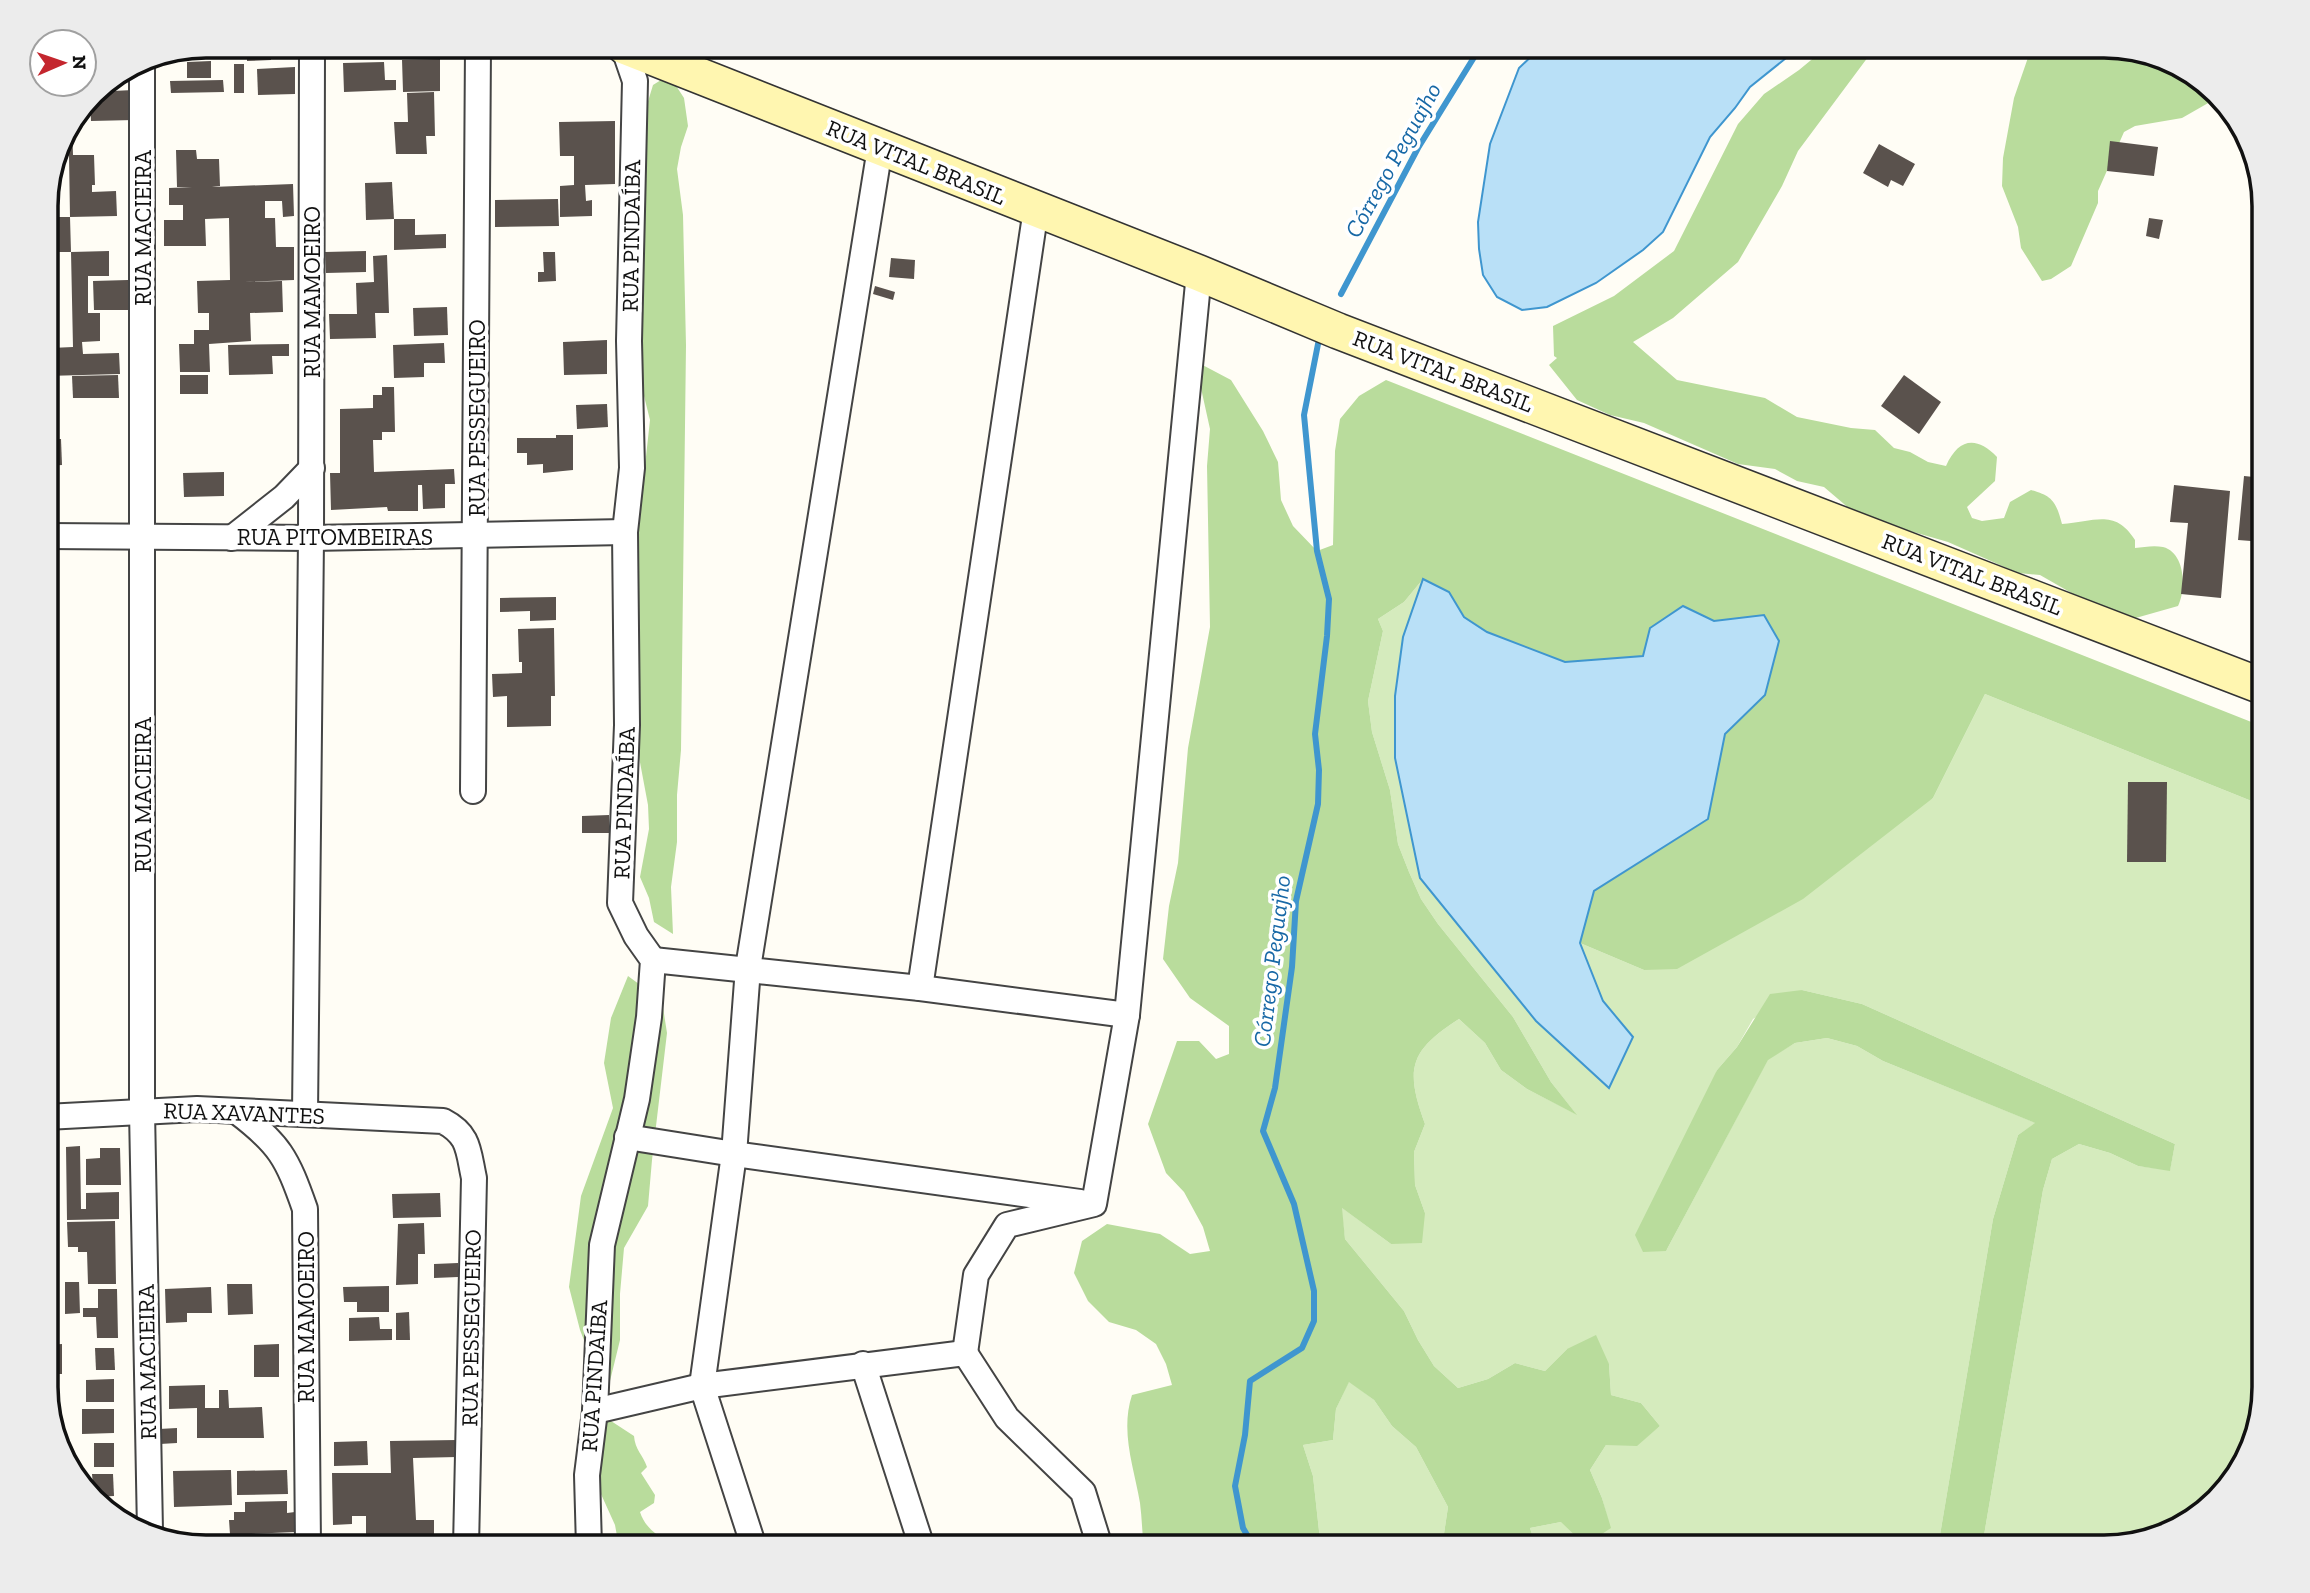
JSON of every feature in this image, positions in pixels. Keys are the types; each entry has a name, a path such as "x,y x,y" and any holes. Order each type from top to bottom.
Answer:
{"main road":[{"name":"RUA VITAL BRASIL","path":"654,58 1199,273 1338,331 2252,682"}],"street":[{"name":"RUA MAMOEIRO","path":"305,1114 312,468 313,58"},
{"name":"RUA PESSEGUEIRO","path":"473,792 478,58"},
{"name":"RUA PINDAÍBA","path":"589,1535 587,1475 594,1410 602,1245 637,1099 649,1017 653,960 636,936 620,903 627,725 625,532 632,468 629,341 635,81 628,58"},
{"name":"RUA MACIEIRA","path":"142,72 142,1111 150,1524"},
{"path":"750,1535 702,1386 734,1154 748,968 880,148"},
{"path":"920,988 1036,209"},
{"path":"1094,1204 1127,1015 1199,273"},
{"path":"232,538 284,497 312,468"},
{"name":"RUA PITOMBEIRAS","path":"58,536 476,537 625,532"},
{"path":"653,960 748,968 1127,1015"},
{"name":"RUA XAVANTES","path":"58,1116 197,1109 443,1121"},
{"name":"RUA MAMOEIRO","path":"236,1111 265,1133 282,1153 305,1209 308,1535"},
{"name":"RUA PESSEGUEIRO","path":"443,1121 458,1128 466,1141 474,1178 466,1535"},
{"path":"627,1137 1094,1204"},
{"path":"1094,1204 1007,1225 976,1275 965,1353 1007,1418 1083,1492 1096,1535"},
{"path":"594,1410 702,1386 965,1353"},
{"path":"863,1364 918,1535"}],"green space":[{"path":"1814,58 1867,58 1798,151 1782,186 1738,262 1673,318 1633,342 1677,380 1765,398 1797,417 1875,430 1894,448 1910,452 1928,462 1946,466 1962,445 1982,445 1997,457 1995,481 1967,507 1972,518 1982,521 2004,518 2010,502 2031,490 2052,501 2062,524 2112,520 2127,530 2135,540 2135,548 2163,547 2176,556 2183,582 2178,606 2118,623 2040,575 2018,573 1948,542 1879,522 1851,510 1824,487 1797,481 1775,469 1738,464 1644,423 1610,415 1577,400 1549,365 1557,358 1554,356 1553,326 1614,296 1674,251 1738,124 1764,94"},
{"path":"2028,58 2104,58 2124,59 2161,69 2187,83 2210,102 2182,118 2135,126 2124,132 2098,191 2098,203 2071,266 2051,279 2042,281 2021,248 2018,227 2002,186 2003,158 2014,98"},
{"path":"669,75 684,98 688,126 677,169 683,215 686,345 681,750 677,842 671,887 673,934 654,922 649,898 640,877 649,829 648,805 639,757 636,658 639,635 637,539 650,420 644,396 642,369 637,224 646,108 653,85"},
{"path":"1195,361 1231,380 1263,431 1278,462 1281,500 1293,526 1317,551 1333,545 1335,451 1340,419 1359,396 1386,380 2252,722 2252,801 1985,694 1933,798 1803,899 1677,969 1644,970 1580,943 1594,891 1708,819 1725,734 1765,695 1764,616 1714,621 1683,606 1644,656 1565,662 1487,632 1464,617 1449,592 1423,579 1404,602 1378,619 1383,631 1368,701 1372,732 1390,790 1398,844 1409,872 1421,899 1438,924 1513,1017 1551,1082 1577,1115 1527,1089 1501,1070 1485,1043 1459,1019 1442,1030 1421,1052 1414,1075 1425,1124 1414,1152 1415,1185 1425,1213 1422,1243 1391,1244 1342,1208 1345,1239 1404,1311 1434,1366 1458,1388 1488,1379 1515,1363 1545,1371 1567,1349 1596,1335 1609,1364 1611,1395 1641,1403 1660,1426 1637,1446 1606,1445 1590,1470 1611,1528 1600,1535 1575,1535 1561,1522 1530,1528 1532,1535 1444,1535 1448,1507 1416,1447 1392,1426 1374,1400 1349,1382 1336,1409 1333,1440 1303,1445 1313,1476 1319,1535 1143,1535 1128,1436 1129,1409 1132,1395 1172,1385 1156,1344 1136,1330 1109,1322 1088,1301 1074,1273 1082,1241 1107,1224 1160,1234 1190,1254 1210,1251 1203,1227 1184,1192 1166,1173 1148,1124 1177,1041 1199,1041 1216,1059 1229,1054 1229,1026 1190,998 1163,959 1169,906 1178,863 1188,748 1210,627 1207,466 1210,429"},
{"path":"1423,579 1403,637 1409,818 1420,878 1633,1037 1603,1001 1580,943 1644,970 1933,798 1985,694 2252,801 2251,1407 2241,1444 2227,1470 2209,1492 2194,1505 2161,1524 2124,1534 1984,1535 2043,1190 2052,1159 2079,1144 2110,1153 2138,1166 2170,1170 2175,1144 1862,1004 1802,990 1753,1019 1737,1047 1717,1070 1666,1251 1768,1059 1795,1043 1827,1038 1857,1046 1883,1061 2036,1123 2018,1135 1993,1219 1940,1535 1532,1535 1530,1528 1561,1522 1610,1528 1602,1498 1590,1470 1606,1445 1637,1445 1660,1426 1641,1403 1611,1395 1609,1364 1567,1349 1545,1371 1515,1363 1488,1379 1458,1388 1434,1366 1404,1311 1345,1239 1341,1207 1391,1244 1425,1213 1415,1185 1414,1152 1425,1124 1415,1089 1416,1063 1430,1041 1459,1019 1485,1043 1501,1070 1527,1089 1576,1114 1551,1082 1513,1017 1421,899 1398,844 1390,790 1372,732 1368,701 1383,631 1378,619 1404,602"},
{"path":"628,976 662,1001 667,1033 648,1206 624,1248 620,1340 609,1385 596,1371 580,1330 569,1287 581,1196 613,1108 604,1063 611,1018"},
{"path":"1802,990 1862,1004 2175,1144 2170,1171 2138,1166 2110,1153 2079,1144 2052,1159 2043,1190 1984,1535 1940,1535 1993,1219 2018,1135 2035,1123 1883,1061 1857,1046 1827,1038 1795,1043 1768,1060 1666,1251 1643,1252 1635,1235 1717,1070 1737,1047 1770,994"},
{"path":"1349,1381 1374,1400 1392,1426 1416,1447 1448,1507 1444,1535 1319,1535 1313,1476 1303,1445 1333,1440 1336,1409"},
{"path":"597,1421 611,1421 634,1436 647,1467 641,1473 655,1495 654,1503 640,1512 657,1535 617,1535 596,1483"}],"water":[{"path":"1530,58 1786,58 1750,87 1710,137 1663,232 1643,250 1596,283 1547,307 1522,310 1497,297 1483,275 1478,222 1490,144 1519,68"},
{"path":"1423,579 1449,592 1464,617 1487,632 1565,662 1643,656 1650,628 1683,606 1714,621 1764,615 1779,641 1765,695 1725,734 1708,819 1594,891 1580,943 1603,1001 1633,1037 1609,1088 1536,1021 1420,878 1395,758 1395,696 1403,637"}],"building":[{"path":"247,58 271,58 271,60 247,61"},
{"path":"440,59 440,91 403,92 402,60"},
{"path":"211,61 211,78 187,78 187,62"},
{"path":"384,62 385,80 396,80 396,90 344,92 343,63"},
{"path":"234,64 244,64 244,93 234,93"},
{"path":"295,67 295,94 258,95 257,69"},
{"path":"223,80 224,92 171,93 170,81"},
{"path":"133,90 134,120 91,121 91,113 113,91"},
{"path":"434,92 435,136 426,136 427,154 396,154 394,122 408,122 407,93"},
{"path":"615,121 615,184 585,185 586,201 592,200 592,216 560,217 560,186 574,185 574,156 560,156 559,122"},
{"path":"2110,141 2158,147 2154,176 2107,171"},
{"path":"73,142 73,155 94,155 95,185 92,185 92,192 116,191 117,216 70,217 69,155"},
{"path":"1879,144 1915,164 1903,186 1891,180 1888,187 1863,173"},
{"path":"176,150 196,150 197,159 219,159 220,186 212,187 293,184 294,216 283,217 282,201 265,201 265,218 275,218 276,247 294,247 294,280 244,282 282,281 283,312 250,313 251,341 209,344 210,372 180,372 179,344 194,344 194,330 209,330 209,313 198,313 197,281 230,280 229,218 205,219 206,246 164,246 164,220 183,220 183,205 169,205 169,188 192,187 177,187"},
{"path":"392,182 394,219 366,220 365,183"},
{"path":"558,199 559,226 495,227 495,200"},
{"path":"58,217 70,217 71,252 58,252"},
{"path":"2149,218 2163,220 2159,239 2146,236"},
{"path":"394,219 415,219 415,235 446,234 446,248 394,250"},
{"path":"109,251 109,276 88,276 88,313 100,313 100,341 82,342 83,354 119,353 120,374 58,376 58,348 73,347 71,252"},
{"path":"366,251 366,272 326,273 325,252"},
{"path":"543,252 555,252 556,281 538,282 538,272 544,272"},
{"path":"387,255 389,313 375,313 376,338 330,339 329,314 357,314 356,283 374,282 373,256"},
{"path":"891,258 915,260 914,279 889,277"},
{"path":"128,280 129,310 94,310 93,281"},
{"path":"875,286 895,292 893,300 873,294"},
{"path":"447,307 448,335 414,336 413,308"},
{"path":"607,340 607,374 564,375 563,342"},
{"path":"444,343 445,363 424,363 424,377 394,378 393,345"},
{"path":"289,344 289,356 272,356 273,374 229,375 228,345"},
{"path":"118,375 119,398 73,398 72,376"},
{"path":"180,375 208,375 208,394 180,394"},
{"path":"1904,375 1941,402 1919,434 1881,406"},
{"path":"382,387 394,387 395,432 382,432 382,440 373,440 374,472 454,469 455,484 445,484 445,508 423,509 422,485 418,485 418,511 388,511 387,507 331,510 330,473 340,473 340,409 373,408 373,395 382,395"},
{"path":"607,404 608,427 577,429 576,405"},
{"path":"556,435 573,435 573,470 543,473 543,464 527,465 527,453 517,453 517,438 556,438"},
{"path":"58,439 61,439 62,465 58,465"},
{"path":"224,472 224,496 184,497 183,473"},
{"path":"2244,476 2252,477 2252,541 2238,540"},
{"path":"2174,485 2230,491 2221,598 2181,594 2188,523 2170,522"},
{"path":"556,597 556,620 530,621 530,611 500,612 500,598"},
{"path":"554,628 555,696 551,696 551,726 507,727 507,696 493,697 492,674 522,673 518,629"},
{"path":"2128,782 2167,782 2166,862 2127,862"},
{"path":"609,815 609,833 582,833 582,816"},
{"path":"80,1146 81,1209 86,1209 86,1193 119,1192 119,1219 67,1220 66,1147"},
{"path":"100,1148 120,1148 121,1185 86,1185 86,1159 100,1158"},
{"path":"440,1193 441,1217 393,1218 392,1194"},
{"path":"115,1221 116,1284 88,1284 87,1252 78,1252 78,1247 68,1247 67,1222"},
{"path":"424,1223 425,1254 418,1254 418,1284 396,1285 398,1224"},
{"path":"458,1263 458,1277 434,1278 434,1264"},
{"path":"65,1282 79,1282 80,1313 65,1314"},
{"path":"227,1284 252,1284 253,1314 228,1315"},
{"path":"389,1286 389,1312 357,1312 357,1302 344,1302 343,1287"},
{"path":"211,1287 212,1313 187,1313 187,1322 166,1323 165,1289"},
{"path":"98,1289 117,1289 118,1338 97,1338 96,1317 83,1317 83,1308 98,1308"},
{"path":"409,1312 410,1340 396,1340 396,1313"},
{"path":"379,1317 380,1329 392,1329 392,1340 349,1341 349,1318"},
{"path":"58,1344 62,1344 62,1374 58,1374"},
{"path":"279,1344 279,1377 254,1377 254,1345"},
{"path":"95,1348 114,1348 115,1370 96,1370"},
{"path":"114,1379 114,1402 86,1402 86,1380"},
{"path":"205,1385 205,1408 219,1408 219,1390 228,1390 229,1408 262,1407 264,1438 197,1438 197,1408 169,1409 169,1386"},
{"path":"82,1409 114,1409 114,1433 82,1434"},
{"path":"177,1428 177,1443 160,1444 159,1429"},
{"path":"457,1440 457,1457 413,1458 416,1520 434,1520 434,1534 366,1534 366,1516 352,1516 352,1524 333,1525 332,1473 391,1473 390,1441"},
{"path":"367,1441 368,1465 334,1466 334,1442"},
{"path":"94,1443 114,1443 114,1467 94,1467"},
{"path":"231,1470 232,1505 174,1507 173,1471"},
{"path":"287,1470 288,1494 237,1495 237,1471"},
{"path":"92,1474 113,1474 114,1496 105,1496 93,1483"},
{"path":"287,1501 287,1513 295,1512 296,1532 226,1535 230,1534 229,1520 234,1520 234,1512 245,1512 245,1502"}],"waterway":[{"name":"Córrego Peguajho","path":"1341,294 1418,148 1474,58"},
{"name":"Córrego Peguajho","path":"1247,1535 1243,1528 1235,1486 1245,1435 1250,1381 1302,1348 1314,1321 1314,1291 1294,1204 1263,1131 1275,1088 1292,967 1296,901 1318,804 1319,770 1315,734 1329,599 1317,551 1304,415 1319,339"}]}
